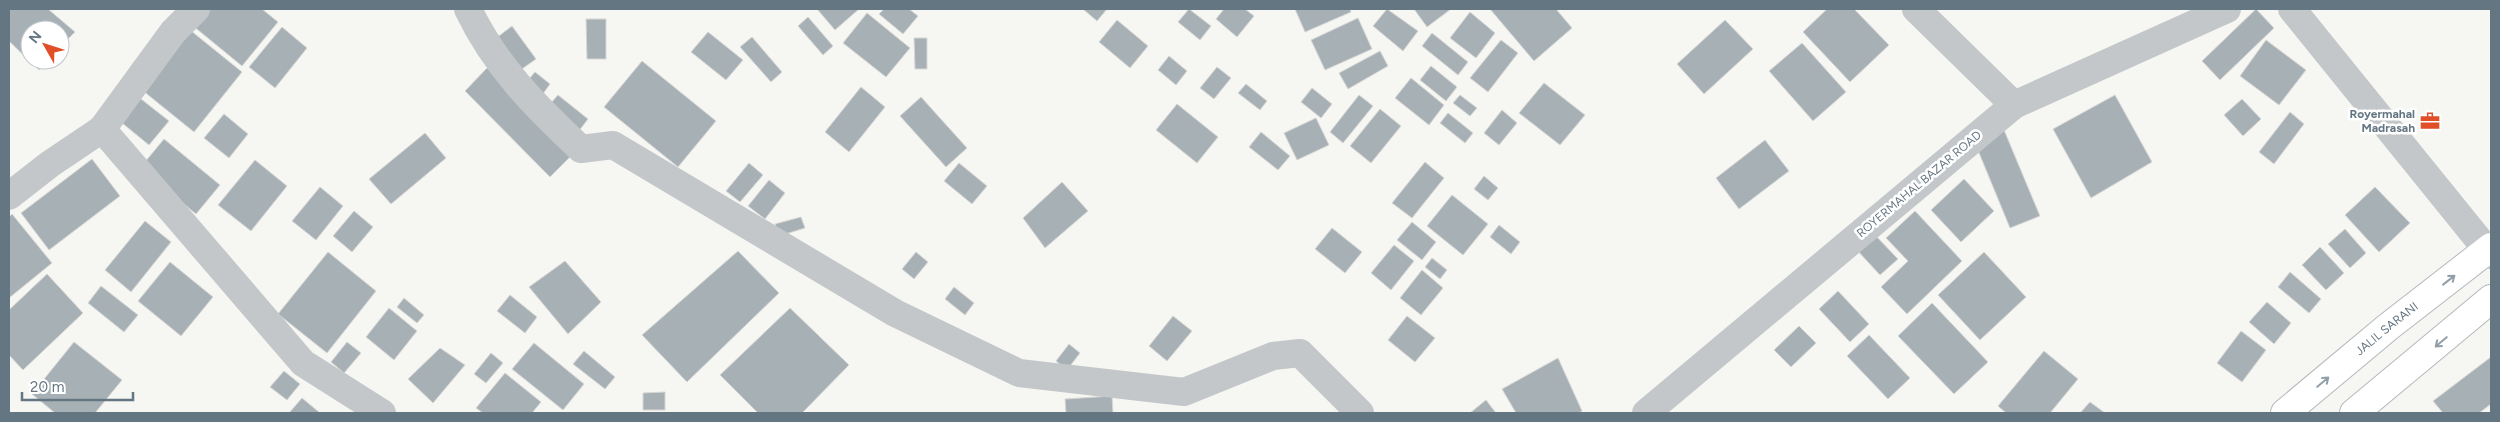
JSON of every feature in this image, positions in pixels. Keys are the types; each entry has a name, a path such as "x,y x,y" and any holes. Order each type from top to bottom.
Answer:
{"main road":[{"name":"JALIL SARANI","path":"2286,413 2388,327 2490,251"},
{"path":"2354,413 2491,299"}],"street":[{"path":"9,196 50,164 102,129 173,32 196,9"},
{"path":"468,9 482,37 534,106 582,149 613,145 895,313 1020,373 1184,392 1273,356 1300,353 1360,413"},
{"path":"1916,9 2014,105"},
{"name":"ROYERMAHAL BAZAR ROAD","path":"1646,413 2014,105 2227,9"},
{"path":"2292,9 2490,251"},
{"path":"102,129 303,363 382,413"}],"building":[{"path":"11,9 48,9 61,20 20,20 20,52 9,41 9,11"},
{"path":"205,9 262,9 278,22 242,66 192,25"},
{"path":"817,9 859,9 835,30"},
{"path":"884,9 909,9 918,16 903,34 879,14"},
{"path":"1083,9 1107,9 1097,21"},
{"path":"1189,9 1211,26 1200,40 1178,22"},
{"path":"1224,9 1245,9 1254,16 1237,37 1216,19"},
{"path":"1295,9 1350,9 1351,12 1305,32"},
{"path":"1387,9 1418,31 1403,51 1373,26"},
{"path":"1414,9 1451,9 1427,27"},
{"path":"1490,9 1556,9 1572,28 1534,61"},
{"path":"1827,9 1854,9 1889,45 1850,82 1803,32"},
{"path":"2256,9 2274,28 2220,80 2202,61"},
{"path":"1470,12 1495,33 1476,58 1450,38"},
{"path":"867,13 910,48 886,77 843,43"},
{"path":"808,17 833,46 823,55 798,26"},
{"path":"1358,18 1372,49 1325,70 1311,40"},
{"path":"586,19 606,19 606,59 587,59"},
{"path":"1117,20 1148,46 1130,68 1099,42"},
{"path":"1725,20 1753,49 1704,94 1677,64"},
{"path":"512,26 536,59 519,71 495,39"},
{"path":"282,27 307,48 275,88 249,67"},
{"path":"70,28 75,32 70,37"},
{"path":"190,30 242,72 194,132 142,90"},
{"path":"708,32 743,60 726,80 691,52"},
{"path":"1432,33 1468,62 1458,75 1422,46"},
{"path":"752,37 782,72 771,82 740,47"},
{"path":"914,38 927,38 927,69 915,69"},
{"path":"1501,40 1518,53 1488,92 1470,78"},
{"path":"2266,40 2306,70 2279,105 2240,76"},
{"path":"1802,43 1846,92 1813,121 1769,71"},
{"path":"1380,51 1388,66 1348,89 1339,73"},
{"path":"1169,56 1187,71 1176,85 1158,70"},
{"path":"642,61 716,121 678,167 604,107"},
{"path":"1431,66 1457,87 1446,101 1420,80"},
{"path":"1217,67 1231,78 1214,99 1200,88"},
{"path":"487,68 573,154 550,177 465,91"},
{"path":"535,72 550,84 540,98 524,85"},
{"path":"1411,78 1444,105 1429,125 1395,98"},
{"path":"1544,83 1585,115 1560,145 1519,113"},
{"path":"1246,84 1267,101 1260,110 1238,93"},
{"path":"861,87 885,107 849,152 825,132"},
{"path":"1312,88 1332,104 1321,118 1301,102"},
{"path":"136,95 169,121 149,145 116,118"},
{"path":"558,95 588,119 575,136 544,111"},
{"path":"1359,95 1373,106 1343,143 1330,132"},
{"path":"1460,95 1477,108 1470,116 1453,103"},
{"path":"2115,95 2152,162 2091,198 2053,129"},
{"path":"921,97 967,148 946,167 900,116"},
{"path":"2242,99 2261,119 2243,136 2224,115"},
{"path":"1177,104 1218,137 1197,163 1156,130"},
{"path":"1380,109 1401,126 1371,163 1350,146"},
{"path":"1502,110 1517,123 1499,145 1484,133"},
{"path":"2290,112 2304,124 2274,164 2259,152"},
{"path":"1448,113 1473,133 1465,143 1440,123"},
{"path":"224,114 248,134 229,158 204,138"},
{"path":"1316,118 1329,145 1297,160 1284,133"},
{"path":"2004,130 2040,216 2010,228 1975,143"},
{"path":"1261,132 1290,156 1278,170 1249,147"},
{"path":"425,133 446,158 391,204 369,179"},
{"path":"164,139 220,185 196,214 140,168"},
{"path":"1765,140 1789,171 1739,209 1716,178"},
{"path":"92,159 120,196 49,250 21,213"},
{"path":"255,160 287,186 251,231 218,205"},
{"path":"1425,162 1444,178 1412,218 1392,203"},
{"path":"749,163 763,175 740,202 726,191"},
{"path":"959,163 987,186 972,204 944,181"},
{"path":"1484,176 1498,188 1488,200 1474,189"},
{"path":"1964,179 1994,211 1961,242 1931,210"},
{"path":"769,180 785,193 765,219 748,206"},
{"path":"1062,182 1088,211 1045,248 1023,218"},
{"path":"320,187 343,206 316,240 292,221"},
{"path":"2375,187 2410,223 2379,252 2345,215"},
{"path":"1452,195 1488,224 1463,255 1427,226"},
{"path":"354,211 373,227 352,252 333,236"},
{"path":"1915,211 1962,261 1907,314 1881,287 1908,261 1886,238"},
{"path":"12,214 52,263 9,298 9,217"},
{"path":"801,217 805,228 779,236 775,224"},
{"path":"145,221 171,242 131,292 105,270"},
{"path":"1412,222 1436,242 1422,260 1397,240"},
{"path":"1499,225 1520,242 1511,254 1490,237"},
{"path":"1332,228 1362,252 1345,273 1315,249"},
{"path":"2345,229 2366,253 2350,268 2328,244"},
{"path":"1873,233 1898,259 1880,275 1856,249"},
{"path":"1394,245 1414,261 1391,290 1371,273"},
{"path":"2320,247 2344,273 2326,290 2302,265"},
{"path":"738,251 779,293 687,382 642,335"},
{"path":"328,252 376,291 327,353 278,314"},
{"path":"916,252 928,262 914,279 902,269"},
{"path":"1984,252 2026,297 1980,340 1938,295"},
{"path":"1432,258 1447,270 1440,279 1425,267"},
{"path":"565,261 601,302 568,334 529,287"},
{"path":"170,262 213,297 181,336 138,301"},
{"path":"1422,270 1443,288 1421,315 1400,298"},
{"path":"2290,272 2321,299 2309,313 2278,287"},
{"path":"47,274 83,313 23,370 9,355 9,310"},
{"path":"101,286 138,315 124,332 88,303"},
{"path":"954,287 974,303 965,315 945,299"},
{"path":"1838,291 1869,324 1850,342 1819,309"},
{"path":"510,295 537,317 525,333 497,311"},
{"path":"404,298 424,315 417,323 397,307"},
{"path":"2267,302 2291,323 2274,344 2249,322"},
{"path":"1932,303 1988,362 1954,394 1898,336"},
{"path":"389,308 417,331 394,360 366,337"},
{"path":"790,308 849,365 802,413 758,413 720,375"},
{"path":"1173,316 1192,331 1167,361 1149,346"},
{"path":"1407,316 1435,338 1415,362 1388,340"},
{"path":"1799,326 1816,343 1791,367 1774,350"},
{"path":"2241,331 2266,350 2242,382 2217,363"},
{"path":"1869,335 1910,378 1888,399 1847,356"},
{"path":"74,342 122,380 95,413 55,413 32,394"},
{"path":"347,342 361,353 344,373 331,362"},
{"path":"534,343 584,384 563,410 512,369"},
{"path":"1069,344 1080,353 1067,370 1056,361"},
{"path":"440,348 465,365 433,403 408,379"},
{"path":"584,351 615,377 605,389 573,364"},
{"path":"2044,351 2078,379 2050,413 2006,413 1998,406"},
{"path":"491,353 503,363 486,383 474,374"},
{"path":"2491,357 2491,404 2479,413 2443,413 2433,401"},
{"path":"1558,358 1582,411 1579,413 1516,413 1502,389"},
{"path":"284,371 300,384 287,400 270,387"},
{"path":"505,373 541,402 532,413 483,413 476,408"},
{"path":"665,392 665,410 643,410 643,393"},
{"path":"1112,396 1113,413 1066,413 1065,399"},
{"path":"302,398 320,413 289,413"},
{"path":"1486,400 1496,413 1470,413"},
{"path":"2090,402 2105,413 2080,413"}],"place":[{"name":"Royermahal Madrasah","path":"2430,121"}]}
